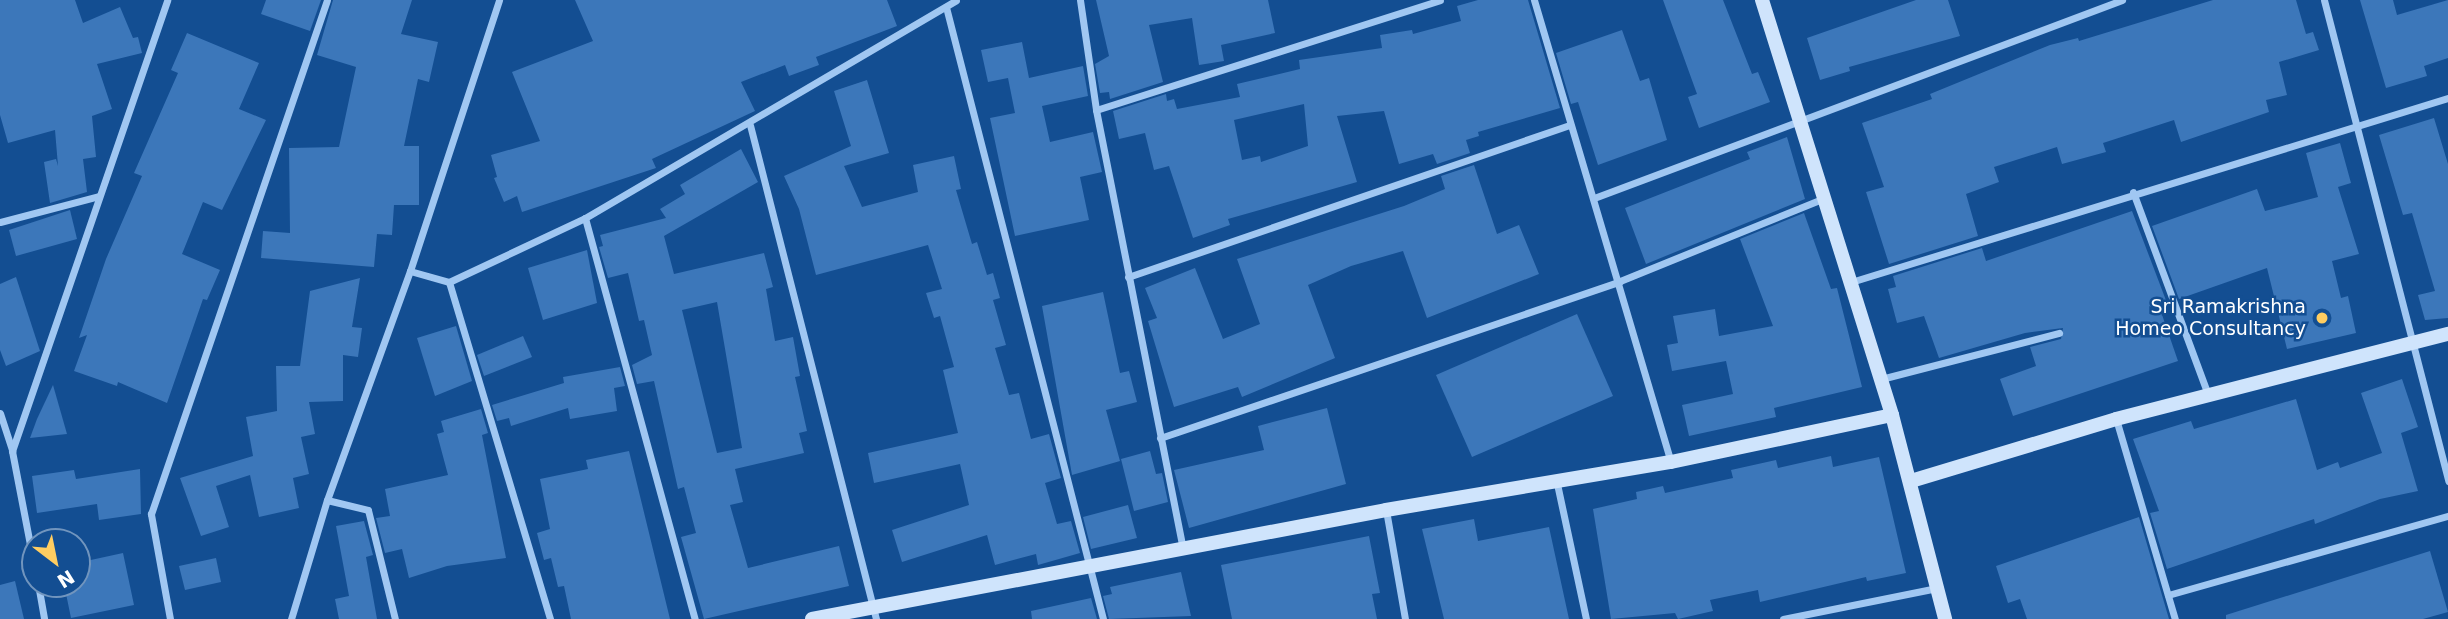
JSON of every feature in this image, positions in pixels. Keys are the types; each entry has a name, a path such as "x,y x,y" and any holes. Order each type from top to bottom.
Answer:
{"street":[{"path":"12,451 167,0"},
{"path":"170,619 151,514 327,0"},
{"path":"291,619 327,500 410,271 499,0"},
{"path":"410,271 449,282 584,218 750,125 956,0"},
{"path":"1080,0 1096,110 1184,550"},
{"path":"1096,110 1440,0"},
{"path":"1762,0 1892,415 1945,619"},
{"path":"1594,198 2122,0"},
{"path":"2324,0 2354,127 2415,344 2448,481"},
{"path":"1537,1 1570,125 1620,281 1671,462"},
{"path":"946,7 1103,619"},
{"path":"1851,282 2133,192 2448,98"},
{"path":"750,125 874,613"},
{"path":"1128,277 1570,125"},
{"path":"2133,192 2208,396"},
{"path":"0,222 99,196"},
{"path":"1160,438 1620,281 1825,198"},
{"path":"584,218 695,619"},
{"path":"449,282 550,619"},
{"path":"1881,379 2059,333"},
{"path":"1911,481 2116,419 2448,334"},
{"path":"0,413 12,451 27,528"},
{"path":"812,619 874,613 1386,510 1556,479 1671,462 1892,415"},
{"path":"2116,419 2175,619"},
{"path":"1556,479 1586,619"},
{"path":"327,500 368,510 395,619"},
{"path":"1386,510 1405,619"},
{"path":"2168,595 2448,516"},
{"path":"1783,619 1937,587"},
{"path":"40,598 44,619"}],"building":[{"path":"0,0 75,0 83,23 120,7 133,38 138,37 142,53 97,64 112,109 92,116 96,157 83,159 87,192 50,203 44,162 56,159 58,166 55,130 8,143 0,115"},
{"path":"266,0 321,0 310,31 261,14"},
{"path":"333,0 412,0 401,34 438,42 429,82 418,79 404,146 419,146 419,205 394,205 392,235 377,234 374,267 261,258 263,231 290,233 289,148 339,147 356,67 317,55"},
{"path":"575,0 887,0 897,26 816,57 819,65 789,76 785,65 741,82 755,111 652,159 656,168 522,212 517,196 504,202 494,178 497,177 491,155 540,141 512,72 593,41"},
{"path":"1096,0 1268,0 1275,33 1221,45 1224,61 1199,65 1192,18 1149,25 1163,82 1110,99 1109,92 1100,93 1095,64 1109,56"},
{"path":"1478,0 1528,0 1560,108 1478,132 1479,136 1466,140 1470,153 1437,164 1433,154 1399,164 1384,111 1337,116 1357,182 1228,219 1230,225 1193,238 1169,166 1154,170 1145,133 1119,139 1113,111 1166,94 1167,101 1174,99 1177,109 1240,97 1237,84 1300,69 1299,60 1382,48 1380,35 1412,30 1413,34 1461,21 1457,6","holes":["1304,104 1308,146 1261,162 1260,156 1242,160 1234,120"]},
{"path":"1663,0 1723,0 1752,74 1758,72 1770,102 1699,128 1688,97 1697,94"},
{"path":"1916,0 1948,0 1960,36 1849,67 1850,71 1820,80 1807,38"},
{"path":"2213,0 2296,0 2306,34 2313,32 2319,50 2279,62 2287,95 2266,100 2269,112 2181,142 2174,120 2103,143 2106,152 2062,164 2057,147 1994,167 1999,182 1966,194 1978,236 1889,264 1866,192 1884,187 1862,123 1932,99 1930,94 2050,45 2078,38 2079,41"},
{"path":"2360,0 2393,0 2397,15 2448,0 2448,58 2424,66 2427,76 2386,88"},
{"path":"1622,30 1640,81 1649,78 1667,140 1598,165 1578,102 1571,104 1556,53"},
{"path":"187,33 259,63 239,109 266,120 222,210 203,202 182,254 220,270 207,300 203,299 167,403 118,382 117,386 74,371 87,335 79,338 106,259 142,176 134,173 178,73 171,70"},
{"path":"1022,42 1029,78 1083,66 1088,96 1042,106 1050,142 1093,132 1102,172 1080,177 1089,220 1015,236 990,118 1015,113 1008,78 988,82 981,50"},
{"path":"867,80 889,153 844,166 862,207 918,192 913,165 954,156 961,189 956,190 972,244 977,242 987,275 993,273 1000,298 993,300 1006,345 995,348 1009,395 1019,393 1031,439 1049,434 1061,478 1045,483 1057,524 1071,521 1080,553 1038,565 1036,554 995,565 987,535 902,562 892,530 969,505 960,464 874,483 868,453 958,433 943,370 954,367 940,316 934,318 926,293 942,289 928,245 816,275 799,209 784,176 851,146 834,91"},
{"path":"2434,118 2448,164 2448,318 2425,320 2418,295 2435,291 2412,213 2403,215 2379,135"},
{"path":"1787,137 1805,199 1646,264 1625,208 1750,159 1747,152"},
{"path":"2340,143 2351,183 2338,187 2359,254 2332,261 2341,298 2348,296 2356,333 2287,349 2267,268 2179,299 2152,226 2257,189 2265,211 2318,197 2306,153"},
{"path":"741,149 758,182 664,236 674,274 764,253 773,287 766,289 775,341 793,337 800,376 795,377 807,431 799,433 804,453 735,469 743,502 730,505 748,568 839,546 849,586 704,619 681,537 696,533 684,487 678,489 654,381 637,384 632,365 652,355 644,320 639,321 628,273 608,278 599,247 603,246 600,235 666,218 660,209 685,194 680,185","holes":["717,302 742,448 717,453 682,310"]},
{"path":"1474,165 1497,234 1519,225 1539,274 1427,318 1403,251 1351,266 1308,285 1335,358 1242,397 1238,387 1174,407 1148,321 1157,318 1145,288 1195,268 1223,339 1260,324 1237,259 1404,206 1445,189 1441,176"},
{"path":"70,210 77,239 16,256 9,230"},
{"path":"2132,211 2167,303 2159,306 2178,361 2013,416 2000,379 2036,366 2030,347 2061,339 2063,328 2025,333 1939,358 1924,316 1897,323 1888,289 1896,287 1893,276 1982,248 1986,261"},
{"path":"1804,213 1831,289 1837,288 1862,387 1774,408 1776,417 1689,436 1682,405 1733,394 1726,361 1672,371 1667,345 1678,343 1673,316 1715,309 1719,336 1773,326 1740,239"},
{"path":"587,250 597,303 543,320 528,268"},
{"path":"16,277 40,351 6,366 0,350 0,284"},
{"path":"360,278 352,327 362,328 358,357 343,355 343,401 309,402 315,434 301,437 309,474 293,478 299,508 259,517 250,475 216,486 229,527 201,536 180,478 253,456 246,417 277,411 276,366 300,366 310,291"},
{"path":"1103,292 1120,373 1129,371 1137,402 1106,410 1120,461 1072,475 1042,306"},
{"path":"1577,314 1613,396 1472,457 1436,375"},
{"path":"456,326 472,381 435,396 417,338"},
{"path":"523,336 532,357 484,376 477,355"},
{"path":"620,367 625,386 614,388 617,411 570,419 568,408 511,426 509,418 497,421 492,405 564,383 563,377"},
{"path":"2402,379 2418,427 2401,433 2418,491 2380,499 2315,524 2314,519 2167,569 2150,513 2159,511 2133,439 2191,421 2194,429 2296,399 2317,470 2338,462 2340,468 2382,453 2361,393"},
{"path":"53,385 67,434 30,438 37,419"},
{"path":"1327,408 1346,484 1189,528 1174,470 1264,450 1258,426"},
{"path":"481,409 488,433 482,435 506,558 447,566 409,578 402,549 385,553 376,518 390,516 385,489 448,475 437,434 444,432 441,421"},
{"path":"629,451 670,619 571,619 564,586 558,587 551,558 544,560 537,533 550,529 540,479 588,469 586,460"},
{"path":"1150,451 1156,474 1162,473 1168,502 1134,511 1121,459"},
{"path":"1831,456 1833,467 1879,457 1906,573 1867,581 1866,577 1760,602 1758,590 1710,600 1713,611 1678,619 1675,613 1611,619 1593,509 1637,499 1636,492 1663,486 1665,493 1733,478 1731,470 1776,460 1778,468"},
{"path":"140,469 141,514 99,520 97,504 37,513 32,476 74,470 76,479"},
{"path":"1128,505 1137,538 1091,549 1083,517"},
{"path":"2139,517 2169,619 2027,619 2020,599 2008,603 1996,566"},
{"path":"1474,519 1478,541 1549,527 1569,619 1444,619 1422,529"},
{"path":"364,521 373,555 366,557 377,619 339,619 335,599 349,596 336,526"},
{"path":"1369,536 1380,593 1372,594 1377,619 1232,619 1221,565"},
{"path":"2430,551 2448,612 2423,619 2226,619 2226,615"},
{"path":"123,553 134,605 71,618 67,598 91,598 91,560"},
{"path":"216,558 221,582 185,590 179,566"},
{"path":"1181,572 1191,616 1109,619 1103,596 1112,594 1110,587"},
{"path":"15,581 24,619 0,619 0,585"},
{"path":"1091,598 1097,619 1032,619 1031,611"}],"place":[{"name":"Sri Ramakrishna Homeo Consultancy","path":"2322,318"}]}
